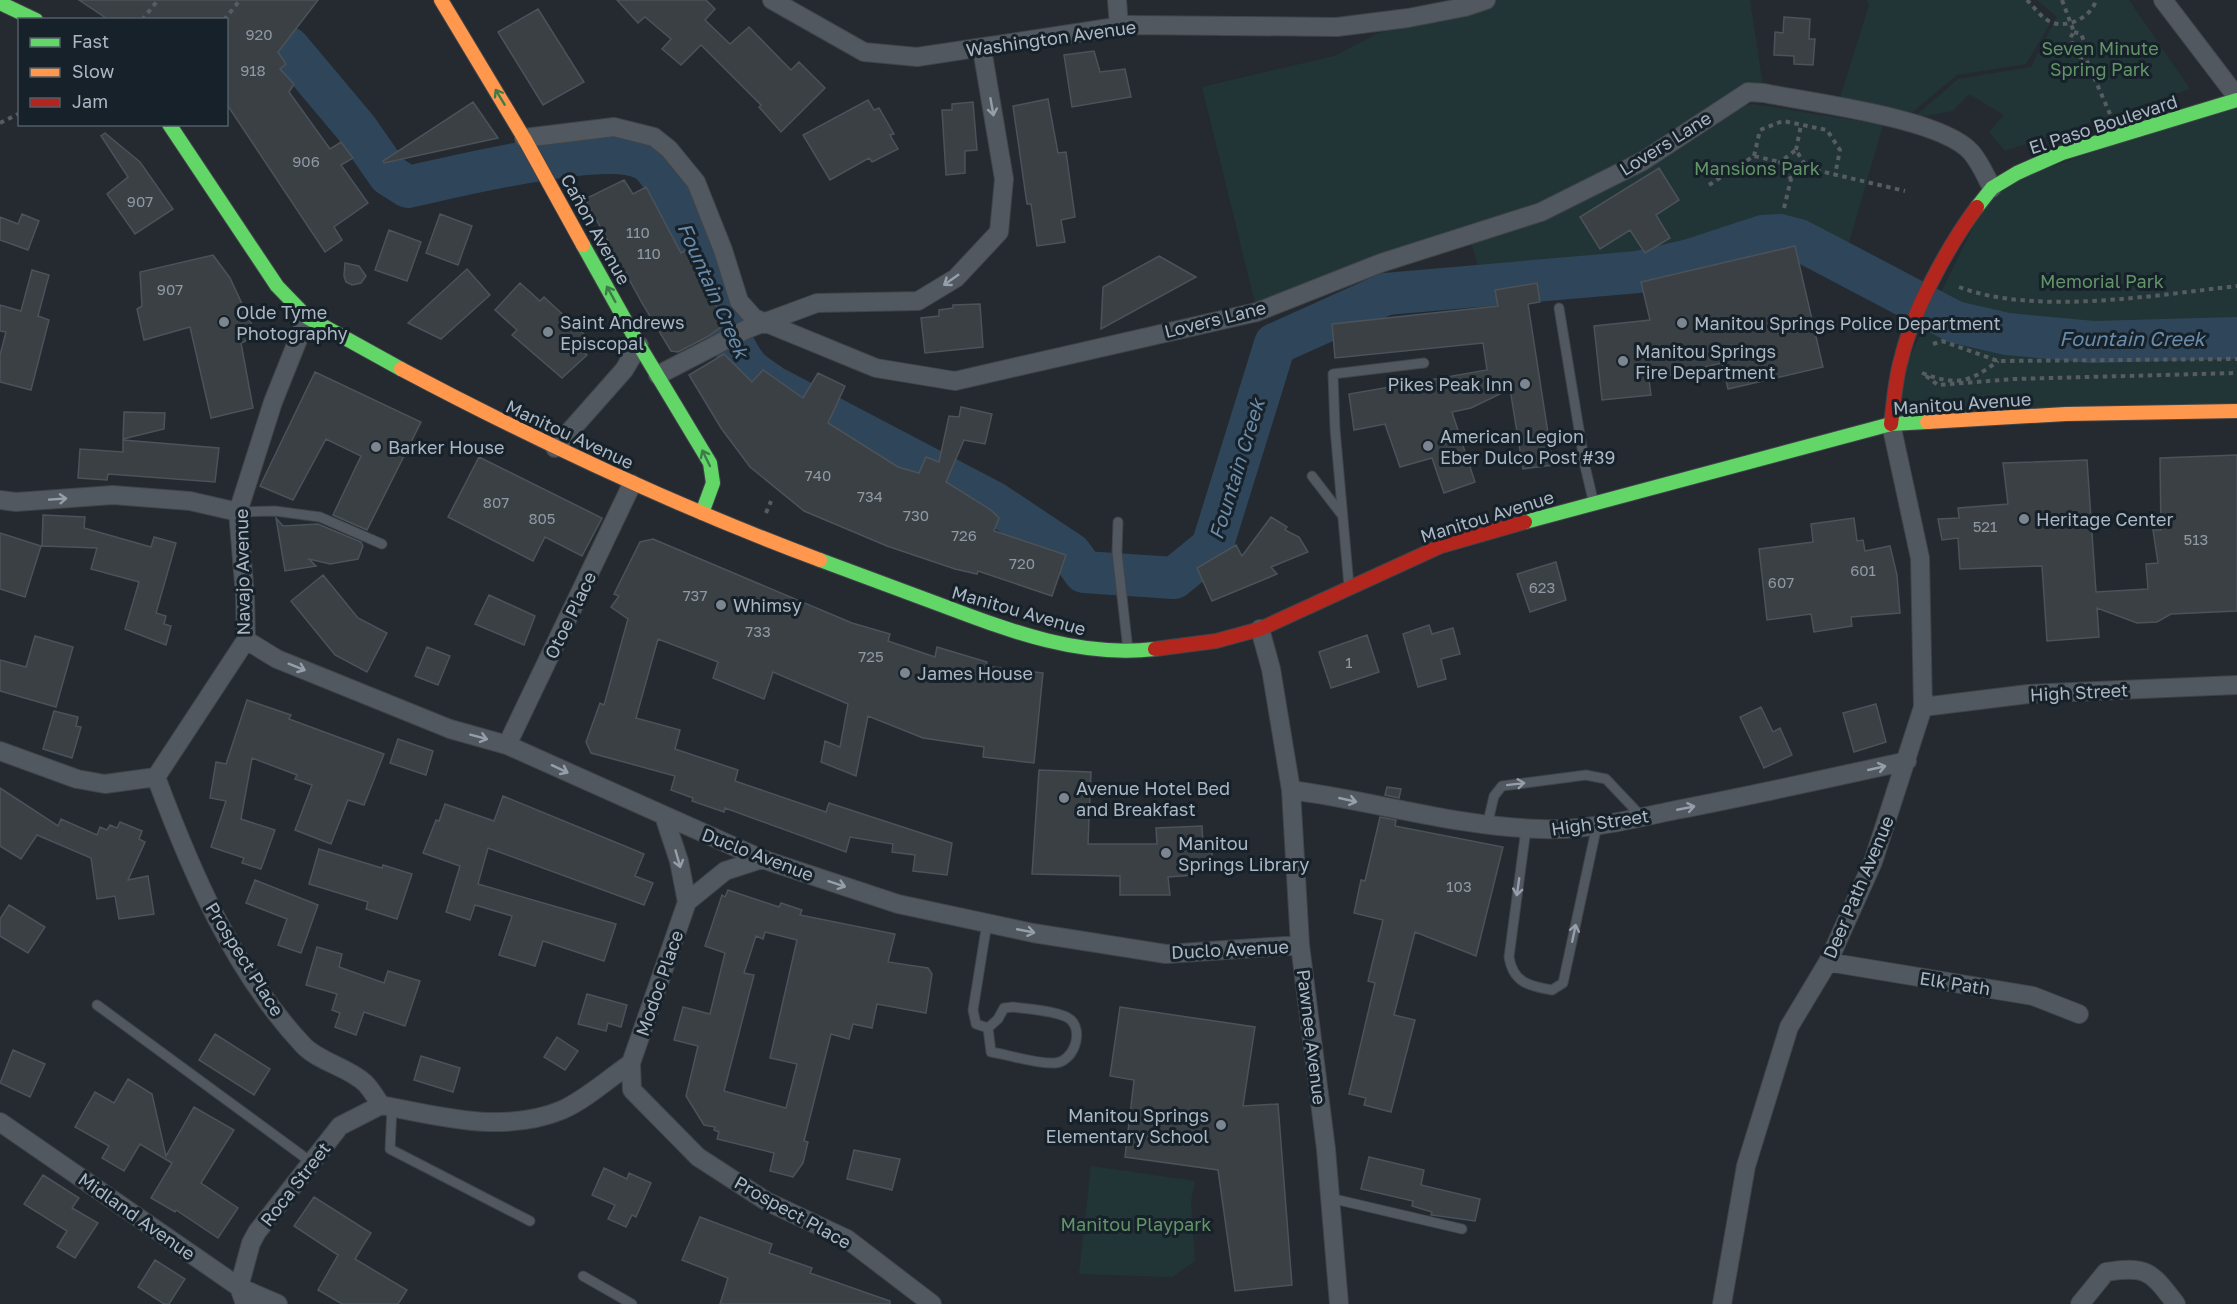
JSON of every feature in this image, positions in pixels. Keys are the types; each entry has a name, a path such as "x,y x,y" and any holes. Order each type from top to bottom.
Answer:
{"main road":[{"name":"Cañon Avenue","path":"441,0 527,143 639,345 710,463 712,483 702,513"},
{"path":"0,3 32,18"},
{"name":"El Paso Boulevard","path":"1891,424 1898,371 1906,341 1953,239 1992,188 2017,173 2062,153 2237,99"},
{"name":"Manitou Avenue","path":"171,126 277,286 307,316 502,423 632,484 875,583 996,626 1068,647 1128,652 1202,645 1260,629 1440,546 1594,502 1891,424 2066,414 2237,411"}],"street":[{"name":"Washington Avenue","path":"772,0 864,52 917,57 982,49 1119,26 1337,27 1408,18 1465,7 1486,0"},
{"path":"1117,0 1119,26"},
{"path":"2163,0 2237,99"},
{"path":"658,375 762,323 817,303 918,301 956,278 999,232 1004,178 982,49"},
{"name":"Lovers Lane","path":"527,143 614,127 654,137 669,149 696,182 723,250 739,301 762,323 876,368 955,381 1257,312 1381,263 1541,212 1643,161 1748,92 1903,120 1951,136 1971,152 1992,188"},
{"name":"Navajo Avenue","path":"156,777 246,639 238,512 273,402 307,316"},
{"path":"555,448 624,370 639,345"},
{"name":"Deer Path Avenue","path":"1722,1304 1746,1166 1789,1027 1828,962 1873,862 1923,707 1920,558 1891,424"},
{"name":"Otoe Place","path":"507,744 632,484"},
{"path":"0,500 16,502 113,495 190,501 238,512"},
{"name":"Pawnee Avenue","path":"1260,629 1271,669 1291,790 1300,945 1312,1023 1339,1304"},
{"name":"Duclo Avenue","path":"246,639 277,659 450,729 507,744 762,859 898,904 987,923 1166,954 1300,945"},
{"name":"High Street","path":"1923,707 2028,694 2237,685"},
{"path":"0,751 77,779 105,784 156,777"},
{"name":"High Street","path":"1291,790 1487,826 1526,829 1597,825 1642,817 1907,761"},
{"name":"Prospect Place","path":"156,777 187,858 228,938 268,1001 304,1047 364,1083 387,1107"},
{"name":"Modoc Place","path":"631,1063 687,902 680,861 664,816"},
{"path":"687,902 726,871 762,859"},
{"name":"Elk Path","path":"1828,962 2033,996 2079,1014"},
{"path":"387,1107 472,1122 517,1122 563,1109 631,1063"},
{"name":"Prospect Place","path":"631,1063 633,1090 698,1157 766,1201 847,1239 932,1304"},
{"name":"Roca Street","path":"242,1295 251,1243 311,1162 340,1126 387,1107"},
{"name":"Midland Avenue","path":"0,1122 242,1295 278,1304"},
{"path":"2083,1299 2106,1272 2130,1268 2154,1275 2176,1304"}],"lane":[{"path":"1559,308 1585,466 1594,502"},
{"path":"1349,588 1333,374 1424,363"},
{"path":"1312,476 1343,516"},
{"path":"238,512 275,511 320,517 382,544"},
{"path":"1118,522 1117,552 1128,652"},
{"path":"1487,826 1494,796 1502,786 1586,775 1606,779 1642,817"},
{"path":"1526,829 1509,957 1511,971 1520,980 1552,990 1563,983 1597,825"},
{"path":"987,923 973,1010 976,1024 988,1028"},
{"path":"97,1005 311,1162"},
{"path":"1004,1008 1062,1015 1071,1020 1075,1027 1073,1053 1067,1060 1054,1063 991,1052 988,1028 998,1019 1004,1008"},
{"path":"387,1107 390,1149 530,1221"},
{"path":"1330,1198 1462,1229"},
{"path":"583,1276 632,1304"}],"path":[{"path":"144,18 158,0"},
{"path":"226,18 240,0"},
{"path":"2027,0 2050,22 2070,22 2086,17 2094,8 2096,0"},
{"path":"2062,0 2074,32"},
{"path":"2074,32 2070,38 2077,56 2086,59"},
{"path":"2074,32 2081,34 2088,51 2086,59 2113,120"},
{"path":"0,123 18,114"},
{"path":"1708,185 1754,156 1760,130 1783,121 1827,130 1840,150 1835,175"},
{"path":"1780,162 1796,150 1801,125"},
{"path":"1796,150 1807,168 1905,191"},
{"path":"1754,156 1780,162 1791,179"},
{"path":"1784,208 1791,179 1807,168"},
{"path":"1956,286 1984,297 2020,302 2130,298 2237,286"},
{"path":"1924,347 1942,341 1998,362 2237,359"},
{"path":"1920,372 1947,383 1976,378 1998,362"},
{"path":"1920,372 1921,364"},
{"path":"1920,372 1938,385 2014,379 2237,373"},
{"path":"766,513 771,501"}],"green space":[{"path":"1486,0 1750,0 1764,93 1541,212 1257,311 1202,87 1334,56 1408,18"},
{"path":"1867,0 2027,0 2051,22 2026,64 1957,75 1903,120 1837,107 1869,5"},
{"name":"Seven Minute Spring Park","path":"2037,0 2129,0 2190,89 2005,151 1989,132 2004,115 1969,94 1953,111 1913,118 1958,79 2031,67 2057,17"},
{"name":"Memorial Park","path":"2237,100 2237,411 1891,424 1895,387 1992,188"},
{"name":"Mansions Park","path":"1753,104 1883,125 1844,260 1776,229 1653,263 1478,265 1470,240 1736,107"},
{"name":"Manitou Playpark","path":"1091,1166 1195,1181 1191,1201 1195,1261 1172,1277 1079,1274"}],"building":[{"path":"79,0 318,0 278,52 286,64 280,69 294,84 289,92 330,149 341,142 353,158 341,165 368,203 334,227 342,240 325,252 228,106 228,18 106,18"},
{"path":"617,0 706,0 715,9 705,20 730,44 749,27 791,70 799,62 825,88 781,132 759,107 761,105 701,45 681,65 662,49 671,39 645,17 638,23"},
{"path":"538,9 584,82 543,105 498,32"},
{"path":"1784,17 1810,19 1809,39 1815,39 1813,65 1794,64 1794,56 1774,55 1775,32 1783,33"},
{"path":"1094,51 1100,72 1125,69 1131,97 1072,107 1064,55"},
{"path":"1048,99 1058,153 1066,152 1075,217 1061,220 1065,242 1037,246 1031,204 1027,204 1013,106"},
{"path":"868,100 874,110 879,108 894,134 890,135 898,149 872,162 869,158 830,180 803,135"},
{"path":"473,102 498,138 384,163 383,161"},
{"path":"973,102 977,150 965,151 965,173 946,175 942,110 952,110 952,104"},
{"path":"105,133 140,162 173,209 135,234 107,194 128,177 101,136"},
{"path":"1659,168 1679,200 1656,215 1670,238 1645,253 1630,230 1600,249 1580,217"},
{"path":"624,180 633,194 646,187 681,253 689,249 725,324 707,337 678,352 671,351 585,199"},
{"path":"22,214 39,221 28,250 0,240 0,217 18,224"},
{"path":"440,214 472,226 458,265 426,253"},
{"path":"389,230 421,242 407,281 375,270"},
{"path":"1795,246 1823,367 1728,389 1722,363 1649,380 1651,395 1602,400 1594,326 1650,320 1641,282"},
{"path":"213,255 230,278 257,336 241,343 253,408 211,418 190,327 144,340 137,309 142,306 140,272"},
{"path":"1159,256 1196,277 1101,329 1103,287"},
{"path":"345,263 359,266 366,276 361,283 352,285 346,282"},
{"path":"467,269 490,295 441,339 408,323"},
{"path":"32,270 49,275 38,316 49,320 31,390 0,382 0,355 6,332 0,331 0,305 21,311"},
{"name":"Saint Andrews Episcopal","path":"520,283 540,301 544,297 587,337 578,346 587,355 562,378 512,335 517,330 495,310"},
{"path":"1537,283 1540,302 1528,304 1553,465 1523,469 1510,389 1471,408 1452,412 1475,482 1444,493 1432,458 1400,467 1385,424 1354,430 1349,394 1487,370 1483,343 1335,358 1332,324 1498,306 1495,290"},
{"path":"980,304 983,347 925,353 921,318 939,316 939,310 953,308 953,305"},
{"path":"724,354 752,382 763,370 803,398 818,373 845,386 828,423 898,467 919,473 926,457 939,462 949,416 959,417 961,407 992,414 985,444 964,440 946,482 991,510 999,518 994,531 1066,555 1052,596 978,571 977,574 955,569 887,546 804,511 750,467 721,428 689,375"},
{"name":"Barker House","path":"315,372 421,422 367,530 333,515 361,456 326,439 293,500 260,486"},
{"path":"124,412 165,413 164,429 123,439"},
{"path":"123,440 219,448 215,482 108,474 107,480 78,478 80,449 123,452"},
{"path":"2237,455 2237,611 2171,614 2157,622 2137,623 2097,608 2099,637 2047,641 2042,566 1960,569 1958,538 1942,540 1938,519 1959,518 1958,508 2008,504 2003,463 2087,460 2096,592 2148,589 2146,564 2158,563 2153,530 2161,530 2160,458"},
{"path":"479,457 602,518 582,556 545,537 533,561 448,517"},
{"path":"43,515 85,517 84,528 151,547 154,537 176,543 156,613 166,616 164,624 171,626 166,645 125,629 139,582 91,569 97,548 42,546"},
{"path":"1271,517 1287,527 1285,530 1299,537 1308,552 1271,567 1277,574 1212,601 1197,568 1236,545 1242,556"},
{"path":"276,518 283,526 318,524 361,542 363,546 358,559 330,564 309,559 316,566 285,571"},
{"path":"1854,518 1857,541 1863,540 1865,551 1890,546 1897,575 1900,613 1851,617 1852,626 1814,632 1811,614 1767,620 1759,549 1813,542 1811,524"},
{"path":"0,533 41,546 25,597 0,589"},
{"path":"653,539 852,623 890,634 888,641 935,657 937,647 987,662 986,666 1043,673 1034,763 983,757 984,747 923,738 868,716 856,776 821,762 825,741 840,747 848,704 773,672 764,699 713,678 718,662 658,639 636,718 680,730 675,749 738,770 735,781 826,812 829,803 952,843 947,875 913,871 915,855 892,852 893,844 850,837 846,852 725,808 724,812 692,801 693,798 671,790 675,776 591,753 586,742 600,703 604,705 628,619 611,607 619,596 614,594 640,542"},
{"path":"1556,562 1566,600 1530,612 1517,574"},
{"path":"323,575 358,618 387,633 367,672 335,655 291,601"},
{"path":"489,595 535,616 524,645 475,624"},
{"path":"1429,625 1432,634 1453,628 1460,654 1441,659 1446,679 1418,687 1403,634"},
{"path":"1367,635 1379,672 1331,688 1319,652"},
{"path":"35,636 73,647 56,707 0,691 0,660 26,667"},
{"path":"427,647 450,656 438,685 415,676"},
{"path":"247,700 291,715 289,719 384,754 364,805 348,800 331,844 295,830 312,785 295,779 297,775 252,758 241,819 275,830 261,869 242,863 244,858 211,847 226,801 210,798 216,762 226,764"},
{"path":"1876,704 1886,742 1854,752 1843,713"},
{"path":"1761,707 1773,732 1780,728 1792,755 1764,768 1740,717"},
{"path":"54,711 78,717 76,726 81,727 72,758 43,749"},
{"path":"398,739 433,751 426,775 390,763"},
{"path":"1039,770 1091,772 1088,844 1157,844 1156,828 1202,826 1203,844 1212,843 1212,861 1194,862 1195,875 1168,877 1170,895 1120,895 1120,876 1032,874"},
{"path":"1387,787 1401,789 1399,798 1385,795"},
{"path":"0,788 58,826 61,819 97,835 100,827 107,830 110,825 117,828 120,822 142,831 139,839 145,842 128,880 148,876 154,914 119,919 115,896 97,899 91,858 37,835 21,859 0,846"},
{"path":"503,796 644,854 635,876 653,883 644,905 488,848 478,884 616,924 604,961 543,941 535,966 499,955 512,916 475,905 470,920 446,912 460,866 423,853 436,820 439,821 445,804 494,821"},
{"path":"1380,817 1396,820 1395,826 1503,847 1476,956 1415,932 1394,1015 1415,1020 1391,1112 1364,1105 1366,1098 1349,1094 1375,983 1368,981 1383,920 1354,913 1361,880 1365,881"},
{"path":"319,849 382,868 383,865 412,874 397,919 366,909 368,902 309,884"},
{"path":"255,880 318,905 301,953 278,945 287,919 246,903"},
{"path":"728,890 779,907 781,903 802,910 800,915 895,934 888,962 928,968 932,974 926,1013 877,1004 872,1028 853,1024 849,1039 831,1034 804,1141 808,1142 803,1163 793,1177 770,1171 774,1153 717,1139 719,1132 714,1130 715,1127 704,1125 686,1096 698,1046 674,1040 683,1007 710,1014 725,953 705,946 722,895 725,897","holes":["765,932 797,940 770,1058 797,1064 786,1108 724,1091 754,975 744,973 756,936 763,939"]},
{"path":"9,905 45,927 28,953 0,936 0,919"},
{"path":"317,947 342,954 339,967 384,983 388,971 420,981 405,1026 364,1012 356,1035 335,1027 340,1013 332,1010 337,994 306,985"},
{"path":"587,994 627,1005 621,1027 608,1023 606,1031 578,1024"},
{"path":"1120,1007 1255,1027 1243,1106 1278,1104 1292,1285 1235,1291 1218,1170 1125,1157 1134,1080 1110,1076"},
{"path":"215,1034 270,1069 254,1095 199,1060"},
{"path":"557,1037 578,1051 565,1070 544,1057"},
{"path":"13,1050 45,1064 30,1097 0,1083"},
{"path":"421,1056 460,1068 453,1092 414,1080"},
{"path":"128,1079 152,1094 166,1156 194,1107 234,1130 201,1183 238,1208 218,1238 176,1210 175,1212 151,1198 172,1163 140,1144 124,1171 102,1158 109,1146 75,1127 95,1092 114,1103"},
{"path":"854,1150 900,1159 892,1190 847,1179"},
{"path":"1369,1157 1424,1170 1421,1185 1480,1199 1475,1221 1431,1215 1432,1212 1412,1206 1413,1201 1361,1189"},
{"path":"604,1168 627,1179 629,1173 651,1183 636,1217 632,1215 626,1227 608,1219 615,1205 592,1195"},
{"path":"43,1175 79,1198 72,1208 98,1223 75,1258 57,1247 67,1231 24,1204"},
{"path":"314,1197 371,1233 355,1259 407,1290 398,1304 342,1304 318,1290 338,1255 294,1226"},
{"path":"700,1217 772,1244 769,1253 812,1268 810,1273 890,1301 890,1304 720,1304 728,1278 682,1260"},
{"path":"155,1260 185,1279 169,1304 164,1304 138,1287"}],"waterway":[{"name":"Fountain Creek","path":"289,48 357,129 389,175 408,187 493,168 566,156 626,154 646,160 664,180 694,236 709,270 732,340 750,370 772,386 993,502 1071,554 1084,572 1174,578 1212,547 1275,344 1386,294 1638,272 1690,260 1763,236 1780,235 1799,240 1955,322 2007,334 2093,342 2237,338"}],"traffic: fast":[{"path":"0,3 32,18"},
{"path":"1977,207 1992,188 2017,173 2062,153 2237,100"},
{"path":"170,126 277,286 307,317 401,369"},
{"path":"583,245 639,345 710,463 713,483 702,513"},
{"path":"1525,522 1891,424 1927,422"},
{"path":"820,560 1019,633 1100,650 1155,649"}],"traffic: slow":[{"path":"441,0 524,138 583,245"},
{"path":"401,369 503,422 607,471 712,518 820,560"},
{"path":"1927,422 2066,414 2237,411"}],"traffic: jam":[{"path":"1891,424 1899,368 1913,321 1943,260 1977,207"},
{"path":"1155,649 1216,641 1260,629 1441,546 1525,522"}],"place":[{"name":"Olde Tyme Photography","path":"224,322"},
{"name":"Manitou Springs Police Department","path":"1682,323"},
{"name":"Saint Andrews Episcopal","path":"548,332"},
{"name":"Manitou Springs Fire Department","path":"1623,361"},
{"name":"Pikes Peak Inn","path":"1525,384"},
{"name":"American Legion Eber Dulco Post #39","path":"1428,446"},
{"name":"Barker House","path":"376,447"},
{"name":"Heritage Center","path":"2024,519"},
{"name":"Whimsy","path":"721,605"},
{"name":"James House","path":"905,673"},
{"name":"Avenue Hotel Bed and Breakfast","path":"1064,798"},
{"name":"Manitou Springs Library","path":"1166,853"},
{"name":"Manitou Springs Elementary School","path":"1221,1125"}]}
